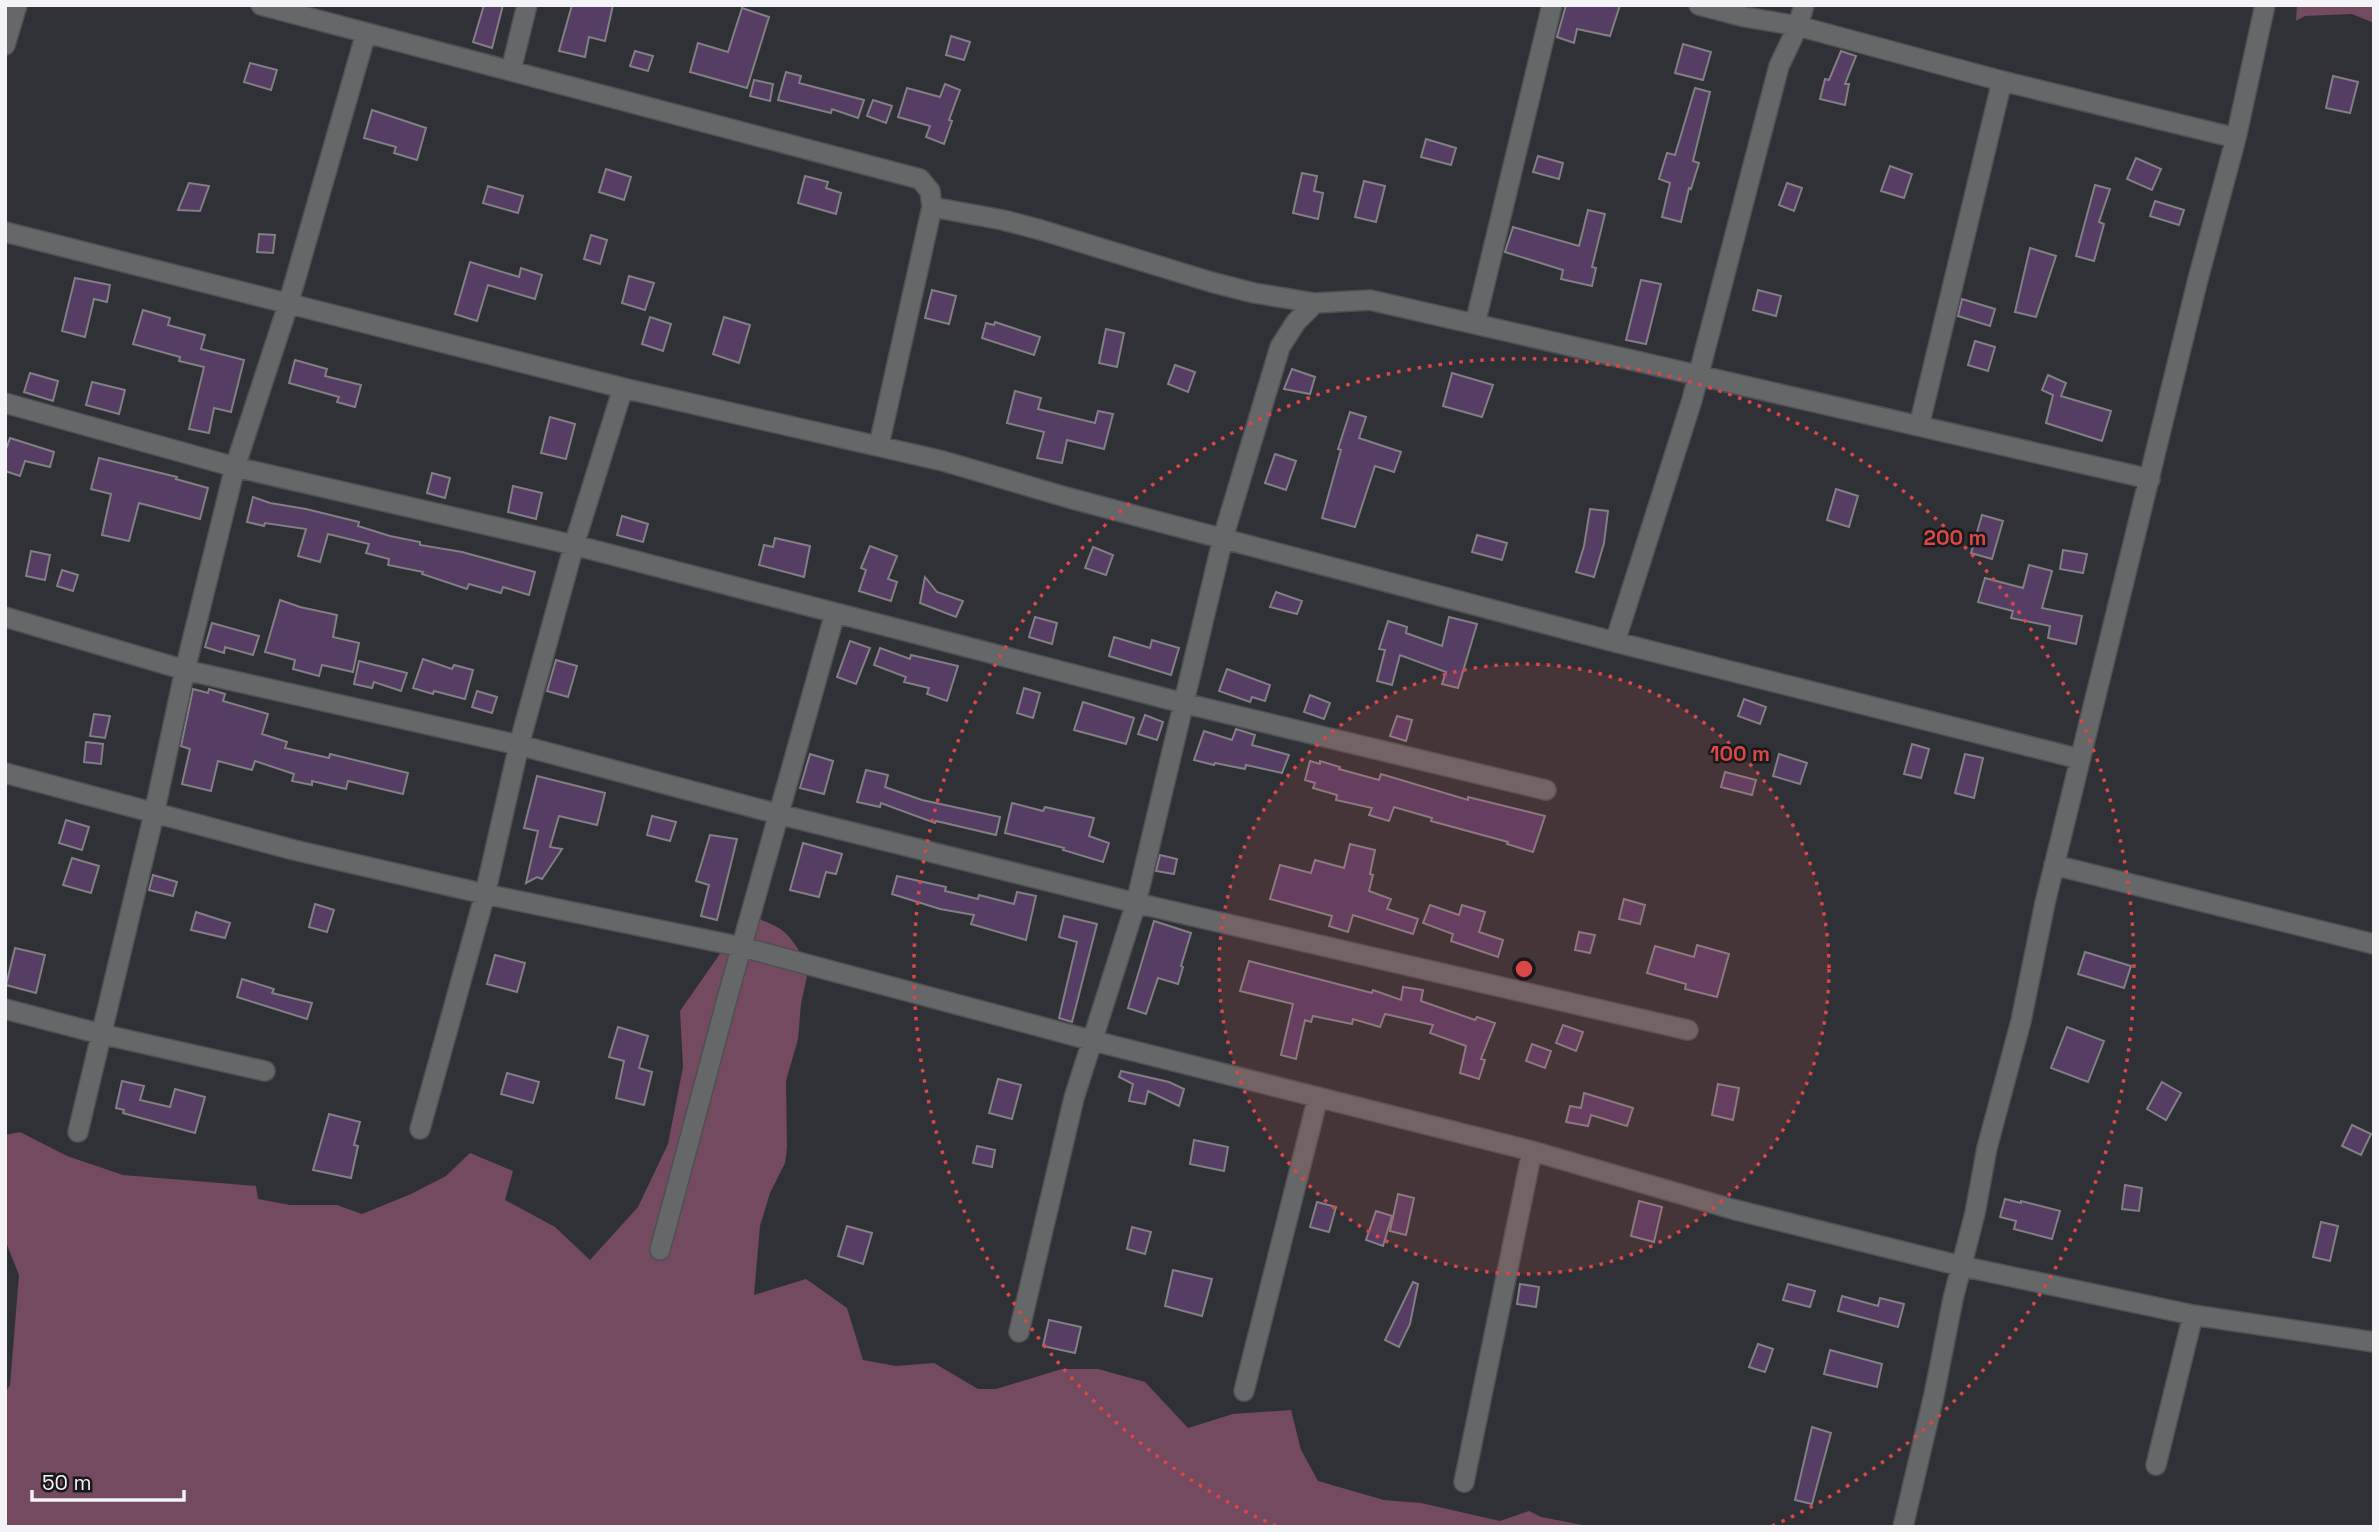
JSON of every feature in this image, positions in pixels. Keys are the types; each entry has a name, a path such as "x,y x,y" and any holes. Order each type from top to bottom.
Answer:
{"street":[{"path":"5,45 16,5"},
{"path":"261,5 920,179 930,191 932,207 879,445"},
{"path":"511,70 527,5"},
{"path":"1475,324 1552,5"},
{"path":"1699,5 1745,17 1798,26 2003,81 2236,138"},
{"path":"1615,642 1692,400 1779,66 1798,26 1804,5"},
{"path":"1903,1527 1975,1213 1987,1148 2021,1021 2054,865 2198,279 2236,138 2264,5"},
{"path":"78,1132 235,467 288,305 366,33"},
{"path":"1919,426 2003,81"},
{"path":"932,207 1041,230 1254,293 1315,303 1370,300 2150,480"},
{"path":"5,232 623,388 797,429 879,445 1615,642 2080,759"},
{"path":"1020,1332 1074,1098 1136,903 1223,538 1280,347 1296,321 1315,303"},
{"path":"420,1129 485,894 519,745 573,545 623,388"},
{"path":"5,403 235,467 573,545 1183,703 1546,790"},
{"path":"660,1250 835,613"},
{"path":"5,617 185,670 519,745 778,814 1136,903 1688,1030"},
{"path":"5,773 294,850 485,894 742,947 1094,1041 1532,1151 1732,1209 1961,1266 2193,1315 2374,1342"},
{"path":"2054,865 2374,944"},
{"path":"5,1009 265,1071"},
{"path":"1244,1391 1318,1097"},
{"path":"1464,1482 1532,1151"},
{"path":"2155,1465 2193,1315"}],"shaded area":[{"path":"2297,5 2374,5 2374,23 2352,14 2305,16 2296,21"},
{"path":"747,915 771,924 785,933 809,967 801,1004 798,1039 786,1081 785,1163 770,1193 760,1226 754,1295 806,1279 847,1308 863,1360 896,1366 934,1363 978,1389 996,1389 1062,1369 1098,1369 1145,1382 1188,1428 1233,1414 1291,1410 1301,1450 1318,1481 1384,1500 1421,1503 1500,1521 1529,1511 1541,1517 1593,1527 5,1527 5,1393 10,1385 19,1275 5,1240 5,1135 20,1132 67,1156 123,1175 256,1186 258,1199 290,1205 337,1205 362,1214 446,1176 470,1153 513,1171 505,1200 555,1227 590,1260 638,1207 668,1144 683,1067 680,1011"}],"building":[{"path":"484,5 503,5 492,48 473,42"},
{"path":"572,5 613,5 605,41 589,37 585,57 559,51"},
{"path":"1566,5 1620,5 1610,36 1577,29 1574,43 1557,37"},
{"path":"742,8 769,17 747,88 690,72 698,43 728,52"},
{"path":"951,36 970,42 964,60 946,55"},
{"path":"1683,44 1711,52 1703,80 1675,73"},
{"path":"635,51 653,56 648,71 630,66"},
{"path":"1841,51 1856,56 1845,84 1849,84 1845,105 1820,99 1825,79 1829,80"},
{"path":"250,63 277,70 271,90 244,82"},
{"path":"786,72 801,76 799,83 864,100 858,118 832,109 831,113 778,100"},
{"path":"2333,76 2358,82 2350,113 2326,108"},
{"path":"754,80 773,84 770,101 750,96"},
{"path":"945,84 960,90 944,144 926,137 930,126 898,117 907,88 940,97"},
{"path":"1695,88 1710,92 1693,161 1699,163 1691,189 1689,188 1681,222 1662,217 1670,183 1659,179 1667,153 1675,155"},
{"path":"873,100 892,106 886,123 867,116"},
{"path":"372,110 426,128 417,160 394,153 396,147 364,138"},
{"path":"1426,139 1456,148 1451,165 1421,157"},
{"path":"1538,156 1563,163 1559,179 1533,172"},
{"path":"2136,158 2161,169 2152,190 2127,179"},
{"path":"1890,166 1912,174 1904,198 1881,191"},
{"path":"606,169 631,177 624,200 599,192"},
{"path":"1302,173 1317,176 1314,191 1323,193 1318,219 1293,213"},
{"path":"805,176 828,182 826,188 841,193 836,214 798,203"},
{"path":"1364,181 1385,186 1376,222 1355,217"},
{"path":"189,183 209,186 200,211 178,210"},
{"path":"1787,183 1802,188 1794,211 1779,205"},
{"path":"2095,185 2110,189 2099,222 2104,224 2094,261 2076,256"},
{"path":"488,186 523,196 518,213 483,203"},
{"path":"2155,201 2184,210 2179,225 2150,216"},
{"path":"1588,210 1605,214 1592,267 1596,268 1592,286 1561,279 1563,270 1505,252 1513,227 1579,246"},
{"path":"259,234 275,235 273,253 257,252"},
{"path":"591,235 607,240 600,264 584,259"},
{"path":"2030,248 2056,256 2036,317 2015,312"},
{"path":"470,262 519,277 521,268 542,275 535,299 488,285 477,321 455,314"},
{"path":"629,276 654,283 645,310 622,303"},
{"path":"75,278 110,285 107,302 94,299 85,337 62,331"},
{"path":"1641,280 1661,284 1646,344 1626,340"},
{"path":"932,290 956,296 949,324 925,318"},
{"path":"1758,290 1781,296 1776,316 1753,310"},
{"path":"1962,299 1995,309 1990,326 1958,316"},
{"path":"143,310 170,318 168,325 205,335 201,349 244,360 231,412 214,408 209,433 189,429 204,367 179,361 180,357 133,344"},
{"path":"650,317 671,324 663,351 642,344"},
{"path":"724,317 750,325 739,363 713,354"},
{"path":"995,322 1040,337 1034,355 982,338 986,323 994,325"},
{"path":"1106,329 1124,333 1117,367 1099,363"},
{"path":"1975,341 1995,347 1988,371 1968,365"},
{"path":"295,360 327,369 325,376 361,385 355,407 337,402 339,397 289,383"},
{"path":"1175,365 1195,372 1188,392 1168,384"},
{"path":"1292,369 1315,377 1310,394 1284,389"},
{"path":"30,373 58,381 53,401 24,392"},
{"path":"1452,373 1493,385 1482,417 1443,406"},
{"path":"2048,375 2066,383 2061,396 2111,411 2102,441 2046,423 2053,395 2042,390"},
{"path":"92,382 125,390 119,414 86,405"},
{"path":"1015,391 1041,398 1038,409 1095,423 1098,411 1113,414 1104,449 1067,440 1062,463 1037,458 1044,432 1007,423"},
{"path":"1350,412 1366,417 1359,438 1401,452 1394,472 1375,466 1355,527 1322,518 1341,450 1338,449"},
{"path":"550,417 575,424 566,459 541,453"},
{"path":"10,438 54,452 50,467 25,461 20,476 5,471 5,452"},
{"path":"1275,454 1296,461 1286,490 1265,483"},
{"path":"99,458 177,477 176,479 208,488 200,519 139,503 129,541 102,535 111,494 91,489"},
{"path":"432,473 450,478 445,498 427,493"},
{"path":"513,486 542,493 536,519 508,512"},
{"path":"1836,489 1858,496 1849,527 1827,520"},
{"path":"253,497 359,522 358,526 420,542 420,545 462,552 535,572 529,595 503,587 501,593 469,584 467,589 422,574 423,572 388,565 389,559 366,553 369,544 328,534 320,562 298,556 306,529 247,522"},
{"path":"1590,509 1608,511 1604,543 1594,577 1576,572 1584,546"},
{"path":"1982,515 2003,521 1992,559 1971,553"},
{"path":"622,516 648,524 643,542 617,535"},
{"path":"1477,535 1507,543 1502,560 1472,552"},
{"path":"775,538 810,546 804,577 759,565 764,545 773,547"},
{"path":"870,546 897,556 888,579 897,582 891,601 859,591 866,570 861,568"},
{"path":"1093,547 1113,555 1106,575 1085,568"},
{"path":"2063,550 2087,554 2083,573 2060,569"},
{"path":"31,551 50,555 45,580 26,576"},
{"path":"2029,565 2052,571 2042,608 2082,616 2076,644 2048,638 2050,626 2011,618 2013,611 1978,602 1985,578 2023,588"},
{"path":"62,570 78,575 73,591 57,586"},
{"path":"925,577 937,592 963,601 956,617 920,603"},
{"path":"1276,592 1302,601 1297,614 1270,607"},
{"path":"280,600 337,615 333,637 359,643 353,672 322,665 319,676 293,669 295,660 265,652"},
{"path":"1035,617 1057,623 1052,644 1029,637"},
{"path":"1449,617 1477,624 1458,688 1442,684 1446,672 1400,655 1392,685 1377,681 1385,650 1379,649 1388,621 1407,627 1406,633 1442,646"},
{"path":"212,623 259,636 253,655 225,647 224,653 205,647"},
{"path":"1114,637 1150,648 1152,640 1179,648 1171,675 1109,656"},
{"path":"850,641 870,648 856,684 837,677"},
{"path":"880,648 910,659 911,655 958,666 947,701 927,694 929,688 904,682 906,677 874,665"},
{"path":"423,659 452,669 454,665 473,670 465,699 413,688"},
{"path":"556,660 577,666 568,697 547,691"},
{"path":"359,661 407,673 401,691 374,682 372,688 354,684"},
{"path":"1227,669 1270,685 1265,701 1252,697 1250,702 1219,691"},
{"path":"1024,688 1040,693 1033,718 1017,713"},
{"path":"193,689 208,693 209,689 225,694 223,701 268,714 262,734 287,742 285,748 329,758 330,754 408,773 403,794 348,781 346,789 312,781 312,785 292,781 294,774 255,761 252,770 218,761 211,791 182,784 190,749 181,746"},
{"path":"477,691 497,697 492,713 472,707"},
{"path":"1310,695 1330,703 1324,719 1304,712"},
{"path":"1744,699 1766,707 1760,724 1738,716"},
{"path":"1083,702 1134,718 1126,744 1074,730"},
{"path":"94,714 110,716 105,738 90,736"},
{"path":"1145,715 1163,722 1157,740 1138,734"},
{"path":"1397,716 1412,720 1406,741 1390,736"},
{"path":"1236,729 1255,735 1252,745 1289,755 1282,773 1246,765 1245,769 1194,760 1204,731 1232,740"},
{"path":"86,742 103,744 101,764 84,762"},
{"path":"1912,744 1929,749 1921,778 1904,774"},
{"path":"810,754 833,761 824,794 800,788"},
{"path":"1779,754 1807,763 1800,784 1773,776"},
{"path":"1965,754 1983,758 1974,798 1955,793"},
{"path":"1310,761 1320,764 1320,761 1379,780 1381,774 1468,800 1468,797 1545,816 1533,852 1394,807 1389,821 1369,815 1372,808 1336,800 1337,795 1313,788 1315,783 1305,780"},
{"path":"866,770 888,775 885,787 922,800 1000,817 996,835 936,821 935,823 881,803 880,807 857,802"},
{"path":"1725,772 1756,780 1752,795 1721,787"},
{"path":"537,776 605,793 597,825 559,816 550,847 562,849 542,879 537,877 526,883 538,831 524,828"},
{"path":"1012,803 1043,811 1045,807 1094,818 1089,836 1109,843 1103,862 1063,850 1064,848 1005,833"},
{"path":"652,816 676,822 670,841 647,835"},
{"path":"66,820 89,827 82,850 59,843"},
{"path":"710,835 737,839 717,920 701,916 709,885 696,881"},
{"path":"803,843 842,854 836,874 826,872 819,897 790,890"},
{"path":"1350,844 1375,850 1369,891 1391,899 1387,909 1418,919 1413,934 1353,915 1348,932 1329,926 1332,916 1270,899 1280,865 1311,873 1315,860 1344,868"},
{"path":"1160,855 1177,859 1174,874 1156,871"},
{"path":"72,858 99,866 91,893 63,885"},
{"path":"153,875 177,882 173,896 149,890"},
{"path":"897,876 946,887 945,891 978,899 979,895 1014,904 1017,892 1036,896 1026,940 971,924 974,915 940,909 892,894"},
{"path":"1624,899 1645,905 1640,924 1619,919"},
{"path":"315,904 334,910 327,932 309,927"},
{"path":"1430,905 1459,915 1462,905 1485,912 1479,932 1503,940 1498,957 1451,941 1453,934 1423,923"},
{"path":"196,912 230,923 225,938 191,930"},
{"path":"1064,916 1097,924 1072,1022 1059,1018 1077,942 1059,937"},
{"path":"1154,921 1191,933 1178,984 1158,978 1146,1014 1128,1008"},
{"path":"1579,932 1595,935 1590,953 1575,950"},
{"path":"1697,945 1729,954 1717,997 1685,989 1686,984 1647,973 1655,946 1694,957"},
{"path":"15,948 45,955 36,993 6,985"},
{"path":"2085,952 2131,966 2124,988 2078,974"},
{"path":"495,955 525,963 517,992 487,984"},
{"path":"1249,961 1372,993 1373,990 1401,1000 1403,987 1423,990 1421,1001 1475,1020 1477,1017 1495,1023 1481,1059 1485,1060 1479,1079 1460,1073 1466,1046 1430,1033 1433,1025 1385,1014 1380,1027 1353,1019 1352,1024 1313,1016 1311,1022 1305,1020 1296,1059 1281,1055 1293,1004 1240,991"},
{"path":"242,979 274,989 272,993 312,1003 307,1019 237,997"},
{"path":"1563,1025 1583,1032 1576,1051 1556,1043"},
{"path":"618,1027 648,1036 639,1068 652,1072 644,1105 616,1098 624,1061 609,1057"},
{"path":"2067,1027 2104,1041 2088,1082 2051,1068"},
{"path":"1532,1044 1551,1051 1545,1068 1526,1061"},
{"path":"1121,1071 1169,1082 1184,1089 1179,1106 1148,1091 1145,1104 1129,1101 1133,1084 1119,1077"},
{"path":"507,1073 539,1082 533,1103 501,1094"},
{"path":"998,1079 1021,1085 1012,1119 989,1113"},
{"path":"122,1081 144,1086 140,1100 170,1107 175,1089 205,1097 195,1133 123,1113 124,1110 116,1108"},
{"path":"2162,1082 2181,1093 2166,1120 2147,1109"},
{"path":"1718,1084 1739,1088 1733,1120 1712,1115"},
{"path":"1584,1093 1633,1108 1627,1126 1591,1115 1588,1126 1566,1122 1570,1106 1581,1108"},
{"path":"329,1114 360,1122 354,1145 358,1146 351,1178 313,1170"},
{"path":"2352,1125 2371,1134 2361,1155 2342,1146"},
{"path":"1194,1140 1228,1147 1224,1171 1190,1164"},
{"path":"977,1146 995,1150 992,1167 973,1163"},
{"path":"2125,1185 2142,1188 2139,1211 2122,1209"},
{"path":"1398,1194 1414,1198 1406,1235 1390,1231"},
{"path":"2005,1199 2060,1211 2052,1239 2014,1229 2016,1221 2000,1217"},
{"path":"1639,1201 1662,1207 1654,1242 1631,1236"},
{"path":"1317,1202 1336,1207 1329,1232 1310,1227"},
{"path":"1376,1211 1392,1216 1383,1246 1366,1240"},
{"path":"2321,1222 2338,1226 2330,1261 2313,1257"},
{"path":"847,1226 872,1233 863,1264 838,1256"},
{"path":"1132,1227 1151,1232 1145,1254 1127,1249"},
{"path":"1173,1270 1212,1279 1202,1316 1165,1306"},
{"path":"1413,1282 1418,1284 1410,1324 1399,1347 1385,1340"},
{"path":"1520,1284 1539,1287 1536,1307 1517,1304"},
{"path":"1788,1284 1815,1291 1810,1307 1783,1300"},
{"path":"1842,1296 1878,1306 1880,1298 1904,1304 1898,1327 1838,1311"},
{"path":"1049,1320 1081,1327 1075,1353 1043,1346"},
{"path":"1758,1344 1773,1349 1765,1372 1749,1367"},
{"path":"1830,1350 1882,1364 1877,1387 1824,1374"},
{"path":"1812,1427 1831,1433 1812,1504 1795,1500"}]}
